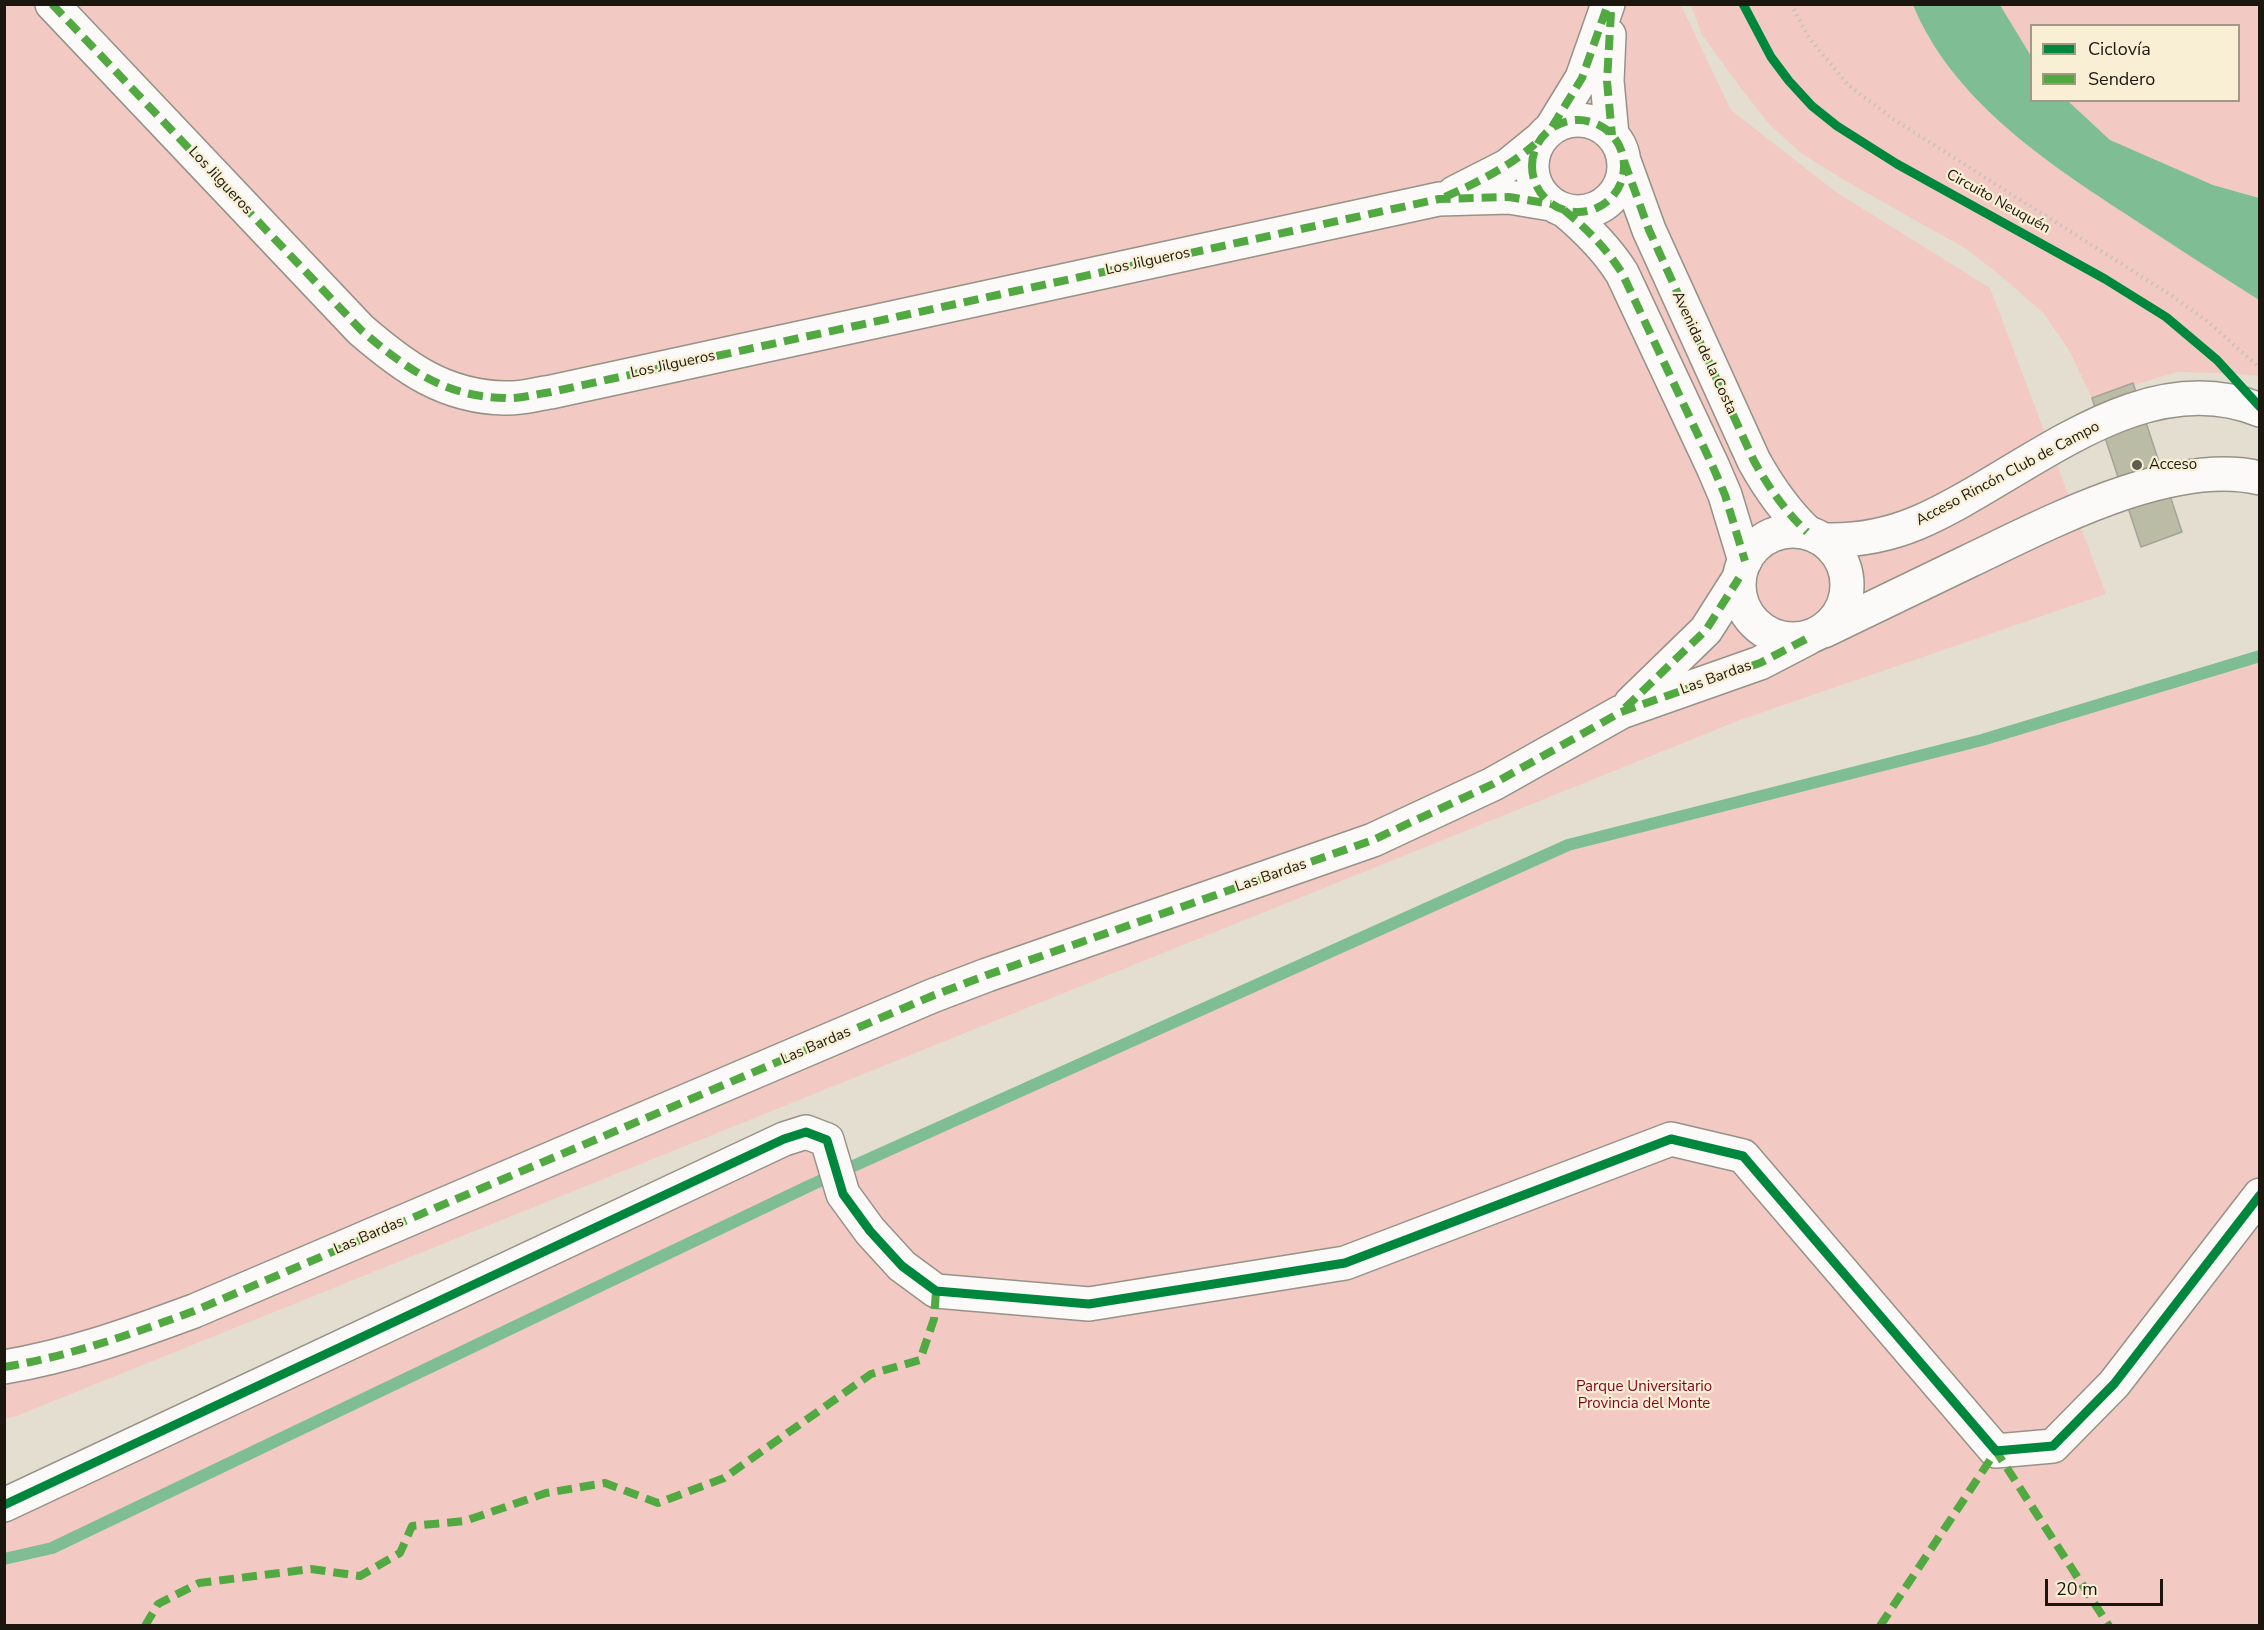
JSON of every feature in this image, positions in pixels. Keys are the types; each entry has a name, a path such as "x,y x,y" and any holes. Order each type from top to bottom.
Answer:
{"street":[{"name":"Los Jilgueros","path":"52,4 361,330 394,359 430,381 469,396 507,399 551,392 1439,200 1509,197 1557,207"},
{"name":"Avenida de la Costa","path":"1610,4 1582,78 1533,153 1531,167 1534,182 1541,195 1586,228 1608,252 1622,273 1725,495 1742,569"},
{"name":"Avenida de la Costa","path":"1557,207 1577,212 1592,210 1606,202 1617,190 1623,176 1607,81 1610,4"},
{"path":"1545,134 1574,119 1588,120 1601,126 1618,148"},
{"name":"Los Jilgueros","path":"1439,200 1498,172 1545,134"},
{"name":"Avenida de la Costa","path":"1618,148 1652,239 1754,461 1769,489 1789,514 1816,536"},
{"name":"Acceso Rincón Club de Campo","path":"1816,536 1839,540 1876,536 1917,523 1960,502 2056,445 2148,405 2205,397 2244,404 2259,410"},
{"path":"1742,569 1740,597 1746,614 1758,628 1774,637 1791,640 1816,635 2052,521 2088,507 2147,487 2177,480 2230,475 2259,478"},
{"name":"Las Bardas","path":"4,1367 45,1360 141,1331 194,1311 932,996 1373,840 1493,784 1622,712 1760,663 1816,635 1837,619 1845,603 1848,586 1845,568 1837,552 1816,536 1789,531 1771,535 1756,546 1706,630 1622,712"},
{"path":"4,1505 784,1139 806,1132 827,1140 843,1194 870,1232 902,1266 936,1291 1089,1304 1345,1263 1671,1139 1743,1156 1996,1450 2053,1446 2114,1384 2259,1195"}],"path":[{"path":"1791,4 1809,38 1849,86 1896,121 2169,294 2207,321 2259,368"}],"green space":[{"path":"5,5 1681,5 1731,110 1836,192 1990,288 2106,594 1740,720 14,1417 5,1418"},
{"path":"1691,5 1913,5 1950,69 2001,123 2090,191 2259,300 2259,376 2177,372 2092,398 2069,350 2044,314 2007,281 1968,250 1801,153 1770,125 1702,35"},
{"path":"2000,5 2259,5 2259,198 2213,185 2110,140 2069,102 2240,102 2240,24 2030,24 2030,54"},
{"name":"Parque Universitario Provincia del Monte","path":"2259,656 2259,1625 5,1626 5,1505 806,1132 838,1174 1568,845 1982,740"}],"shaded area":[{"path":"1913,5 2000,5 2030,54 2030,102 2069,102 2110,140 2213,185 2259,198 2259,300 2090,191 2030,147 1974,97 1950,69"}],"building":[{"name":"Acceso","path":"2133,383 2182,532 2141,547 2092,398"}],"waterway":[{"path":"4,1559 52,1548 811,1185 1568,845 1982,740 2260,656"}],"marked path":[{"path":"52,4 361,330 409,368 426,378 444,386 483,396 516,398 551,392 1439,199 1509,197 1551,204"},
{"path":"1552,127 1582,78 1608,4"},
{"path":"1611,12 1607,81 1612,135"},
{"path":"1578,120 1596,123 1611,133 1621,148 1624,166 1621,184 1611,199 1596,209 1578,212 1560,209 1545,199 1535,184 1532,166 1535,148 1545,133 1560,123 1578,120"},
{"path":"1445,197 1492,174 1535,144"},
{"path":"1624,161 1649,230 1754,461 1778,499 1807,532"},
{"path":"1564,210 1596,239 1622,273 1725,495 1745,561"},
{"path":"1625,708 1706,630 1739,578"},
{"path":"4,1367 77,1351 194,1311 932,996 1373,840 1493,784 1621,712 1760,663 1808,638"},
{"path":"145,1626 158,1604 199,1583 311,1569 360,1576 400,1553 412,1526 465,1521 546,1493 605,1483 658,1503 724,1478 871,1374 920,1360 934,1319 936,1291"},
{"path":"1880,1626 1996,1451 2109,1626"}],"cycle path":[{"name":"Circuito Neuquén","path":"1743,4 1771,57 1789,81 1812,106 1837,126 1897,164 2105,279 2166,317 2217,360 2260,407"},
{"path":"4,1505 784,1139 806,1132 827,1140 843,1194 870,1231 902,1266 936,1291 1089,1304 1345,1263 1671,1139 1743,1156 1996,1451 2053,1446 2114,1384 2260,1195"}],"place":[{"name":"Acceso","path":"2137,465"}]}
